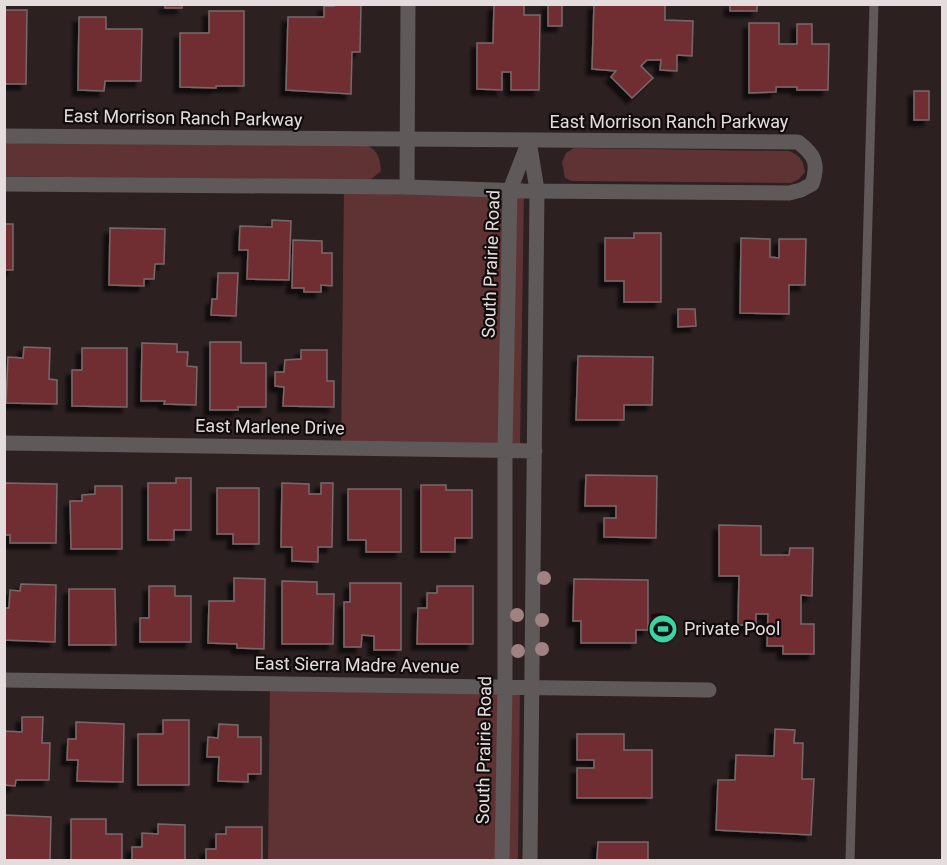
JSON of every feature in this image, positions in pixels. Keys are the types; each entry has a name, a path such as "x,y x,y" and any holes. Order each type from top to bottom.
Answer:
{"street":[{"path":"407,187 408,4"},
{"name":"East Morrison Ranch Parkway","path":"4,136 798,142 808,150 816,171 812,184 789,193 4,184"},
{"path":"529,141 537,190 530,861"},
{"name":"South Prairie Road","path":"502,861 505,449 510,190 529,141"},
{"name":"East Marlene Drive","path":"4,443 535,451"},
{"name":"East Sierra Madre Avenue","path":"4,680 709,690"}],"lane":[{"path":"850,861 874,4"}],"shaded area":[{"path":"5,143 369,146 378,157 381,171 368,182 5,176"},
{"path":"574,148 789,151 801,159 805,172 791,183 572,181 565,178 562,162 566,153"},
{"path":"344,187 524,191 520,450 341,447"},
{"name":"Private Pool","path":"662,613 670,619 670,630 664,642 657,643 652,638 656,627 651,616"},
{"path":"270,683 520,687 518,860 268,860"}],"building":[{"path":"165,4 182,4 182,8 165,8"},
{"path":"334,4 361,4 360,52 352,52 351,94 286,90 288,17 324,17 324,6 334,6"},
{"path":"548,4 562,4 562,26 548,26"},
{"path":"594,4 665,4 665,20 693,21 692,56 677,55 677,71 660,70 661,60 647,60 641,66 653,78 632,98 611,77 616,71 592,69"},
{"path":"730,4 757,4 757,11 730,11"},
{"path":"494,5 524,5 524,15 540,15 539,90 511,90 511,72 502,72 502,90 477,89 477,43 493,43"},
{"path":"4,10 27,10 26,84 4,84"},
{"path":"209,11 244,11 244,86 180,87 180,33 209,33"},
{"path":"79,17 106,17 106,29 142,29 141,81 105,81 104,91 78,90"},
{"path":"749,23 779,23 779,44 797,44 797,24 812,24 812,44 829,44 828,90 776,87 776,92 749,93"},
{"path":"914,91 929,91 929,120 914,120"},
{"path":"272,220 291,221 289,280 247,279 248,250 239,250 240,226 272,227"},
{"path":"4,224 13,224 13,270 4,270"},
{"path":"110,228 165,229 164,264 155,264 154,279 144,279 144,286 109,285"},
{"path":"634,233 661,233 661,302 624,302 624,281 605,281 605,238 634,238"},
{"path":"741,238 770,239 770,257 779,258 779,239 806,239 805,285 789,285 789,314 740,313"},
{"path":"293,240 322,241 322,253 332,253 332,286 321,285 321,292 304,292 304,288 292,288"},
{"path":"218,273 238,273 236,316 211,315 212,299 217,299"},
{"path":"678,309 695,309 696,326 678,327"},
{"path":"210,342 241,342 241,363 266,363 266,407 210,410"},
{"path":"142,343 177,344 177,352 188,352 187,366 197,367 196,405 141,401"},
{"path":"24,347 50,348 49,379 57,380 57,404 6,403 8,357 23,358"},
{"path":"82,348 127,348 127,407 72,406 72,370 82,370"},
{"path":"301,350 327,350 327,381 334,381 334,407 283,406 284,387 275,386 275,372 284,372 285,360 301,359"},
{"path":"578,356 653,357 652,405 624,405 624,420 576,420"},
{"path":"586,475 657,476 656,538 604,537 604,518 616,518 616,506 585,506"},
{"path":"176,478 191,478 191,530 174,530 174,540 148,540 148,483 176,483"},
{"path":"4,483 57,484 56,543 10,543 10,535 4,535"},
{"path":"282,483 309,484 309,494 321,494 321,483 333,483 332,547 318,547 318,562 292,561 292,547 281,547"},
{"path":"421,485 446,485 446,490 472,490 472,538 455,538 455,552 421,552"},
{"path":"95,486 122,486 122,549 71,549 70,501 82,501 82,495 95,494"},
{"path":"217,488 259,488 259,544 233,544 233,534 217,534"},
{"path":"348,489 401,489 401,552 366,552 366,540 348,540"},
{"path":"719,525 761,526 761,555 789,555 790,548 813,548 812,596 801,595 801,624 814,624 814,654 783,654 783,646 767,646 768,614 756,614 756,625 738,625 739,576 719,576"},
{"path":"234,578 265,579 264,649 237,648 237,644 208,643 209,601 234,601"},
{"path":"574,579 648,580 648,630 636,630 636,643 581,643 581,621 573,621"},
{"path":"282,581 317,582 317,594 334,594 333,644 282,644"},
{"path":"350,583 401,583 401,650 374,650 374,636 362,635 361,647 344,647 344,602 350,602"},
{"path":"21,584 56,585 55,642 4,640 4,608 9,608 10,590 20,591"},
{"path":"149,586 175,586 175,596 191,596 191,642 140,642 140,618 149,618"},
{"path":"437,586 473,586 473,644 417,644 418,608 427,608 427,593 437,593"},
{"path":"69,589 115,589 116,645 69,645"},
{"path":"22,717 43,717 42,743 50,743 49,780 16,780 15,786 4,785 4,731 22,732"},
{"path":"163,720 189,720 189,785 138,785 138,734 163,734"},
{"path":"76,722 124,724 123,782 77,781 78,760 67,760 68,739 76,739"},
{"path":"219,724 238,725 238,737 261,737 261,774 248,774 248,782 218,781 219,757 207,757 208,737 218,738"},
{"path":"775,729 795,730 794,743 803,743 802,779 814,779 811,835 716,830 718,780 735,780 736,755 774,756"},
{"path":"577,734 624,734 624,750 652,750 652,798 577,798 577,768 594,768 594,760 577,760"},
{"path":"4,815 51,817 50,860 4,860"},
{"path":"71,819 106,819 106,834 122,834 122,860 71,860"},
{"path":"158,824 185,825 185,860 132,860 132,847 142,847 142,833 158,834"},
{"path":"226,827 262,827 262,860 206,860 206,849 216,849 216,834 226,834"},
{"path":"598,842 648,842 648,860 596,860"}],"place":[{"name":"Private Pool","path":"663,629"}]}
